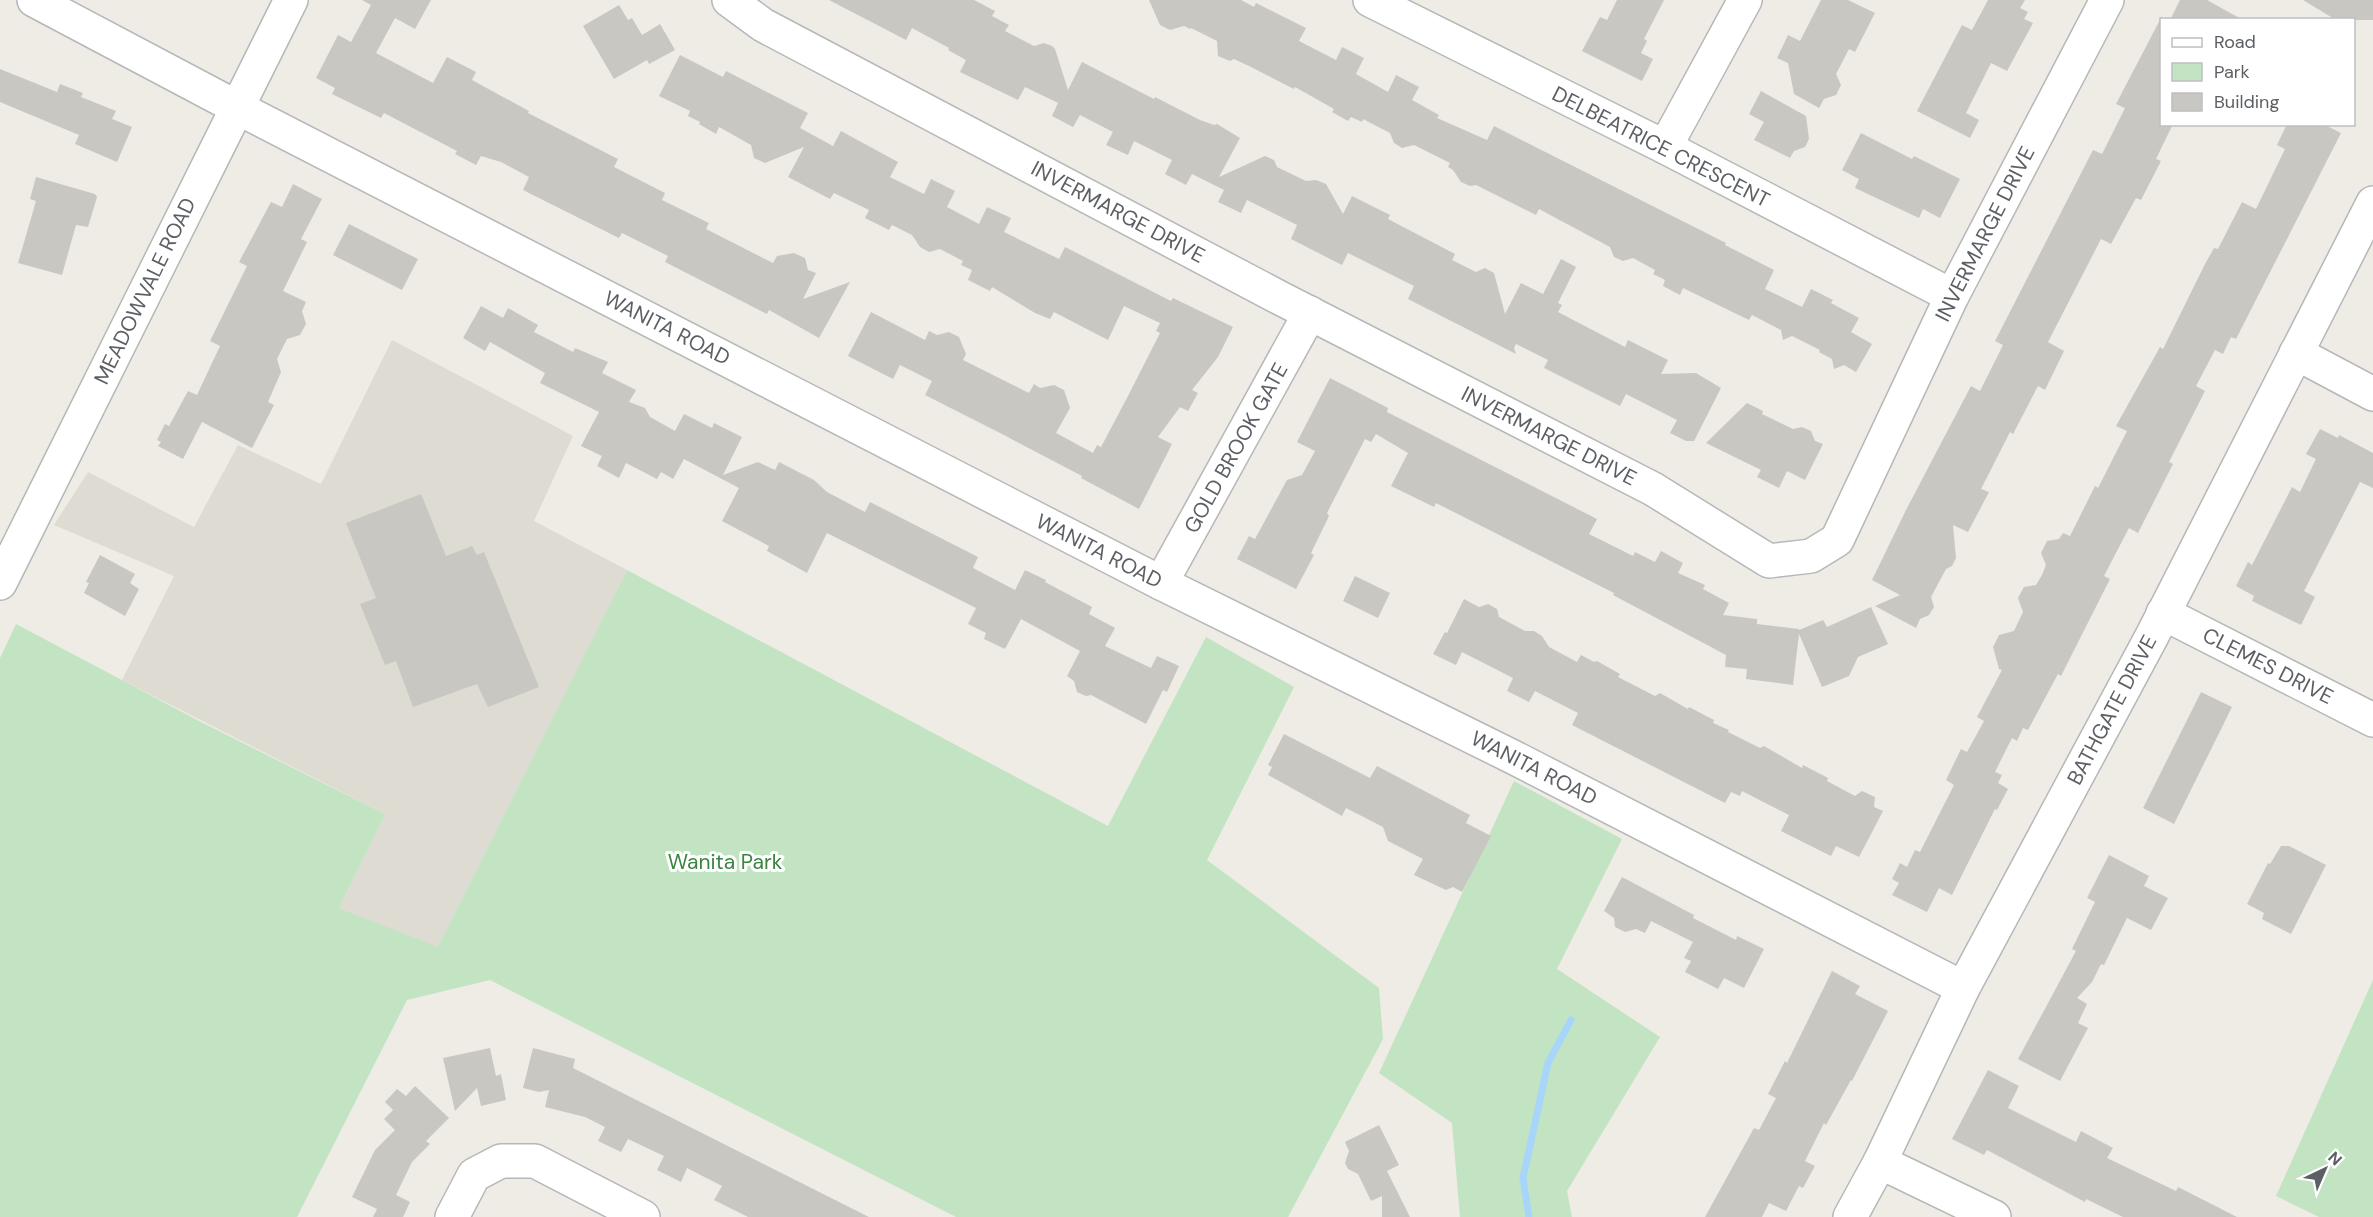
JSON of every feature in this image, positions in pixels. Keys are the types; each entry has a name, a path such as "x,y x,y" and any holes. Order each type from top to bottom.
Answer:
{"street":[{"name":"WANITA ROAD","path":"34,0 238,108 1161,583 1513,757 1963,988"},
{"name":"MEADOWVALE ROAD","path":"0,583 291,0"},
{"name":"INVERMARGE DRIVE","path":"729,0 763,25 1310,313 1653,489 1769,561 1811,556 1837,540 1952,296 2107,0"},
{"name":"DELBEATRICE CRESCENT","path":"1370,0 1665,147 1952,296"},
{"path":"1665,147 1745,0"},
{"name":"BATHGATE DRIVE","path":"1850,1217 1880,1162 1963,988 2163,613 2373,203"},
{"name":"GOLD BROOK GATE","path":"1161,583 1310,313"},
{"path":"2296,352 2373,394"},
{"name":"CLEMES DRIVE","path":"2163,613 2373,720"},
{"path":"452,1217 474,1175 501,1161 535,1161 643,1217"},
{"path":"1880,1162 1994,1217"}],"shaded area":[{"path":"392,340 573,436 534,521 627,570 438,948 339,908 385,814 122,680 174,576 54,525 88,472 194,527 238,445 321,484"}],"green space":[{"name":"Wanita Park","path":"627,570 1108,826 1206,637 1294,687 1207,860 1379,988 1383,1039 1288,1217 956,1217 490,980 407,1000 297,1217 0,1217 0,658 16,624 203,723 385,814 339,908 438,947"},
{"path":"1514,781 1622,839 1557,969 1660,1037 1567,1191 1572,1217 1460,1217 1452,1123 1379,1073"},
{"path":"2373,980 2373,1217 2319,1217 2276,1196"}],"building":[{"path":"362,0 431,0 415,29 395,18 376,53 433,83 447,57 476,72 472,80 529,111 528,113 618,159 614,167 665,193 662,200 709,223 706,229 773,263 777,256 794,253 805,258 808,270 816,273 803,299 850,282 819,338 769,310 767,314 665,262 668,256 622,233 619,238 523,190 529,177 501,162 481,156 476,165 455,154 457,151 384,113 381,118 332,94 335,88 316,78 338,35 351,42 371,5"},
{"path":"829,0 974,0 995,11 992,16 1009,25 1005,31 1034,46 1044,43 1052,46 1068,90 1082,62 1154,99 1155,97 1200,120 1217,124 1240,138 1219,177 1265,156 1274,160 1277,167 1306,181 1316,180 1326,184 1343,214 1352,196 1390,215 1388,219 1455,254 1452,260 1476,272 1485,268 1494,273 1505,314 1521,283 1543,294 1561,259 1576,267 1558,303 1562,305 1558,312 1625,347 1628,340 1668,360 1661,374 1696,373 1721,388 1694,441 1686,441 1670,433 1677,420 1626,394 1620,406 1544,368 1548,360 1516,344 1514,348 1516,354 1408,299 1414,286 1348,253 1342,265 1291,239 1297,225 1247,200 1241,213 1218,202 1224,190 1192,174 1186,185 1165,174 1172,160 1134,141 1128,155 1106,145 1113,132 1080,115 1073,127 1052,116 1058,103 1025,87 1018,100 960,72 966,60 912,28 906,40"},
{"path":"1149,0 1241,0 1254,7 1256,3 1306,28 1299,41 1336,60 1342,47 1364,58 1356,74 1388,92 1396,75 1419,87 1412,100 1439,115 1437,118 1487,140 1494,126 1726,243 1725,245 1774,270 1765,289 1802,307 1811,289 1833,300 1831,303 1859,318 1851,332 1872,344 1856,372 1844,365 1834,369 1832,359 1819,352 1820,350 1792,336 1783,340 1781,330 1752,315 1749,320 1683,288 1680,295 1663,286 1665,280 1653,274 1655,270 1633,258 1623,261 1614,257 1610,247 1539,209 1536,215 1476,185 1470,186 1461,182 1453,170 1448,167 1450,163 1414,145 1402,148 1394,143 1390,133 1363,119 1362,122 1351,117 1348,121 1332,112 1334,109 1295,87 1294,89 1234,59 1230,61 1218,56 1217,41 1184,26 1170,30 1160,25"},
{"path":"1617,0 1664,0 1644,39 1647,41 1641,53 1653,59 1642,81 1582,51 1600,17 1607,20"},
{"path":"1821,0 1848,0 1875,13 1855,52 1849,49 1836,74 1841,85 1836,95 1824,99 1819,108 1794,94 1788,63 1777,58 1788,35 1800,41"},
{"path":"1988,0 2025,0 2020,8 2028,12 2024,19 2033,23 2007,71 1991,63 1966,113 1979,120 1970,138 1917,111 1962,25 1972,30"},
{"path":"2180,0 2207,0 2239,18 2171,18"},
{"path":"2303,0 2373,0 2373,20 2333,18"},
{"path":"619,5 628,20 632,18 642,35 660,24 675,50 649,64 647,60 614,79 583,26"},
{"path":"2160,20 2160,126 2172,126 2156,159 2161,161 2141,200 2136,198 2111,244 2101,239 2048,342 2064,351 2045,390 2038,386 2013,434 2010,432 1981,489 1989,492 1968,532 1953,525 1956,558 1952,566 1946,569 1931,597 1934,607 1929,615 1920,619 1916,628 1875,606 1900,595 1872,580 1971,386 1980,391 2003,345 1995,341 2093,150 2102,154 2125,108 2116,104"},
{"path":"680,55 723,77 726,71 808,113 800,128 833,146 841,131 898,162 890,177 924,194 931,179 955,191 947,207 979,224 987,207 1011,218 1004,232 1059,259 1065,247 1171,301 1173,298 1233,327 1218,357 1192,390 1198,393 1188,411 1180,407 1158,437 1172,444 1139,509 1081,478 1082,476 925,395 932,381 900,365 893,379 848,356 871,312 925,340 929,331 937,335 949,332 959,337 966,354 963,360 1029,393 1034,384 1040,388 1054,385 1064,390 1070,408 1056,433 1093,453 1097,445 1101,447 1128,396 1160,333 1156,331 1160,323 1124,306 1108,340 1054,312 1050,319 1035,313 992,287 990,291 968,280 972,270 961,265 963,261 940,249 929,252 920,247 912,235 892,225 889,230 865,218 869,210 834,193 830,199 788,177 804,147 765,163 754,158 751,145 719,127 716,134 688,116 690,111 659,96"},
{"path":"0,69 57,92 60,84 83,93 81,97 116,111 112,119 132,127 117,162 75,144 79,135 0,102"},
{"path":"1761,91 1806,116 1809,139 1805,147 1794,151 1790,158 1754,140 1764,122 1749,114"},
{"path":"2286,126 2327,126 2341,133 2236,339 2231,337 2223,354 2215,350 2196,386 2205,391 2169,462 2173,464 2138,533 2129,528 2104,576 2110,579 2061,676 2058,674 2028,730 2023,728 2017,741 2012,738 1995,772 2002,775 1998,783 2008,789 1997,810 1995,809 1952,895 1939,888 1927,912 1892,895 1899,883 1892,879 1900,863 1907,867 1915,850 1920,852 1954,785 1946,780 1961,749 1967,752 1984,721 1977,717 2002,670 1999,669 1993,647 1999,635 2014,631 2023,612 2018,598 2024,587 2036,585 2042,575 2046,565 2041,553 2047,541 2059,539 2063,533 2070,536 2095,486 2098,488 2127,431 2116,426 2160,347 2163,349 2214,248 2218,249 2242,202 2256,209 2285,149 2277,145"},
{"path":"1861,133 1912,159 1914,156 1960,179 1940,218 1923,209 1919,218 1855,188 1859,179 1842,170"},
{"path":"36,177 95,194 97,197 88,227 76,225 62,275 18,263 36,201 30,199"},
{"path":"293,184 322,199 301,239 307,242 283,291 306,302 302,311 306,324 300,335 287,339 277,359 281,372 268,402 274,405 252,448 202,422 183,459 158,446 161,442 157,440 165,424 169,426 188,391 197,395 220,346 210,341 247,266 239,262 271,202 282,207"},
{"path":"349,224 418,259 402,290 333,255"},
{"path":"481,306 503,318 508,308 538,325 534,332 573,352 575,348 608,362 602,373 636,390 629,402 645,408 650,417 675,431 684,414 712,428 714,423 742,437 723,475 758,462 775,470 779,462 814,480 827,492 865,512 870,502 978,557 973,568 1015,590 1025,570 1046,580 1045,582 1092,607 1089,614 1115,628 1105,646 1151,668 1157,656 1179,666 1167,692 1163,690 1146,724 1091,695 1086,696 1077,692 1074,681 1067,676 1080,651 1021,619 1005,649 984,639 986,633 968,624 976,608 827,533 807,573 767,551 769,546 722,521 739,488 684,459 673,479 661,472 657,479 626,463 619,478 597,466 602,456 581,446 599,412 540,383 545,373 490,342 485,351 463,338"},
{"path":"1330,378 1388,408 1387,412 1597,519 1589,534 1633,556 1635,552 1655,562 1661,551 1683,563 1678,573 1705,585 1703,589 1729,603 1723,615 1757,619 1757,624 1799,630 1823,620 1827,627 1871,607 1888,644 1858,657 1849,676 1822,687 1799,634 1793,685 1746,679 1747,669 1725,667 1726,655 1613,595 1614,593 1436,503 1434,507 1391,486 1408,453 1376,434 1371,442 1365,439 1327,513 1329,516 1311,553 1314,555 1296,589 1237,559 1249,536 1255,539 1287,480 1302,475 1315,451 1297,442"},
{"path":"1747,403 1763,411 1762,414 1793,429 1802,427 1811,431 1815,441 1823,444 1805,480 1787,471 1779,488 1757,477 1761,470 1706,443"},
{"path":"2320,429 2338,438 2339,435 2373,453 2373,488 2360,482 2304,591 2315,597 2301,625 2252,601 2254,596 2236,586 2248,562 2252,565 2292,487 2300,492 2316,459 2306,454"},
{"path":"421,494 446,556 472,546 477,555 484,552 539,687 488,707 477,684 413,707 396,661 385,665 360,604 376,598 346,523"},
{"path":"100,555 135,574 130,583 139,589 125,616 84,593 89,583 86,582"},
{"path":"1355,576 1390,593 1378,618 1343,601"},
{"path":"1464,599 1479,607 1488,604 1497,609 1499,617 1525,631 1534,631 1542,636 1549,647 1577,662 1581,655 1594,662 1597,661 1620,674 1618,677 1655,696 1660,693 1688,709 1689,707 1714,720 1713,723 1729,730 1728,732 1760,748 1764,746 1802,768 1803,765 1855,796 1862,791 1875,797 1874,807 1883,811 1859,857 1836,846 1831,856 1781,831 1789,815 1742,791 1740,796 1731,792 1725,803 1572,725 1578,713 1535,691 1529,702 1507,691 1513,678 1462,652 1456,665 1433,654 1445,632 1447,633"},
{"path":"2201,692 2232,707 2174,824 2143,808"},
{"path":"1284,734 1370,778 1377,766 1470,815 1466,823 1491,836 1462,892 1453,887 1446,890 1414,875 1423,859 1388,841 1383,827 1346,808 1342,816 1268,775 1272,767 1268,765"},
{"path":"2281,846 2289,846 2326,865 2291,934 2262,919 2264,913 2247,904 2268,863 2270,864"},
{"path":"2109,855 2149,876 2144,886 2168,898 2151,930 2127,918 2104,965 2101,964 2092,982 2077,998 2087,1004 2078,1023 2088,1028 2060,1081 2018,1059 2076,951 2072,949 2095,902 2087,898"},
{"path":"1622,877 1736,940 1737,936 1764,949 1744,988 1724,978 1718,989 1685,972 1691,961 1684,958 1693,942 1651,921 1645,933 1636,929 1625,932 1615,927 1614,918 1604,911"},
{"path":"1832,971 1860,986 1855,994 1888,1011 1852,1081 1826,1125 1824,1123 1805,1161 1815,1166 1803,1188 1799,1186 1786,1211 1769,1203 1762,1217 1705,1217 1754,1128 1759,1130 1776,1098 1768,1094 1785,1061 1787,1063"},
{"path":"490,1048 496,1076 501,1074 506,1100 481,1106 477,1088 455,1111 443,1058"},
{"path":"533,1048 575,1059 573,1068 869,1217 748,1217 714,1200 722,1186 687,1168 681,1182 657,1170 664,1156 628,1139 621,1152 598,1141 605,1127 585,1117 545,1107 549,1090 539,1092 523,1088"},
{"path":"1988,1070 2019,1086 2008,1108 2076,1142 2081,1131 2113,1148 2107,1158 2176,1191 2178,1187 2237,1217 2123,1217 2086,1199 2085,1202 1987,1150 1984,1155 1952,1139"},
{"path":"415,1086 449,1118 426,1141 430,1144 412,1162 396,1195 410,1202 403,1217 373,1217 377,1209 352,1197 375,1150 395,1130 384,1119 393,1110 385,1102 397,1089 406,1096"},
{"path":"1379,1125 1399,1165 1387,1171 1410,1217 1382,1217 1382,1196 1371,1201 1358,1174 1348,1169 1345,1163 1349,1151 1345,1142"}],"waterway":[{"path":"1529,1217 1523,1178 1548,1063 1571,1020"}]}
